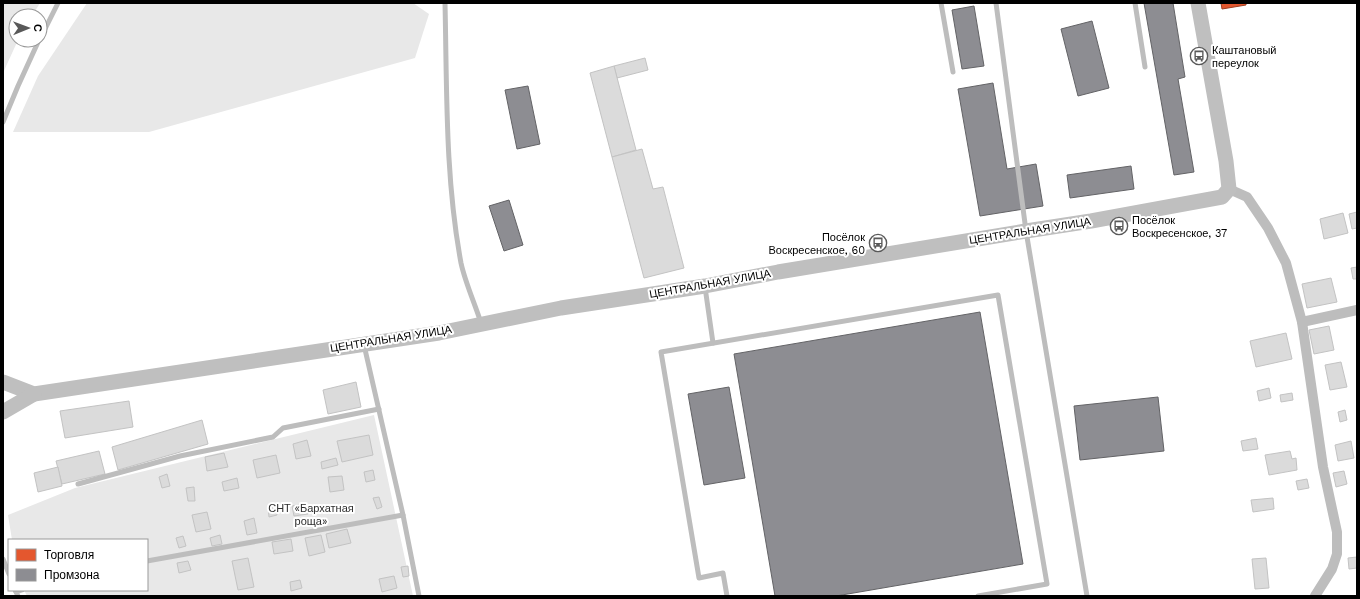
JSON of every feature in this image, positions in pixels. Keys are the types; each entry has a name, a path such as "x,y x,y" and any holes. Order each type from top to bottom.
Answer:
{"main road":[{"path":"1198,3 1226,161 1229,190"},
{"name":"ЦЕНТРАЛЬНАЯ УЛИЦА","path":"3,382 34,394 439,333 561,308 705,286 778,272 1211,200 1222,197 1229,190"},
{"path":"3,412 34,394"}],"street":[{"path":"1229,190 1246,197 1268,228 1286,263 1302,322 1324,467 1337,532 1337,554 1332,569 1314,596"},
{"path":"1302,322 1357,310"}],"lane":[{"path":"48,23 58,3"},
{"path":"445,3 449,175 461,264 481,324"},
{"path":"941,3 953,72"},
{"path":"996,3 1026,231 1087,596"},
{"path":"1135,3 1145,66"},
{"path":"3,122 36,48"},
{"path":"705,286 714,343"},
{"path":"727,596 723,574 699,578 661,352 998,295 1047,584 978,596"},
{"path":"364,344 403,515 419,596"},
{"path":"78,484 180,456 273,436 283,428 379,409"},
{"path":"148,562 403,515"},
{"path":"3,559 8,572"}],"green space":[{"path":"3,3 40,3 37,8 8,8 8,48 14,48 3,73"},
{"path":"87,3 413,3 429,14 415,58 149,132 13,132 38,76"},
{"name":"СНТ «Бархатная роща»","path":"374,415 413,596 27,596 24,591 148,591 148,539 12,539 8,515 75,488"}],"building: Торговля":[{"path":"1221,3 1246,3 1246,5 1222,9"}],"building: Промзона":[{"path":"1144,3 1173,3 1185,77 1178,79 1194,172 1174,175"},
{"path":"974,6 984,66 962,69 952,10"},
{"path":"1092,21 1109,88 1078,96 1061,29"},
{"path":"993,83 1007,169 1036,164 1043,206 980,216 958,89"},
{"path":"528,86 540,144 517,149 505,90"},
{"path":"1131,166 1134,189 1070,198 1067,175"},
{"path":"509,200 523,245 504,251 489,206"},
{"path":"980,312 1023,564 836,596 775,596 734,354"},
{"path":"729,387 745,478 704,485 688,394"},
{"path":"1158,397 1164,451 1080,460 1074,406"}],"building: Прочее":[{"path":"645,58 648,70 617,78 614,66"},
{"path":"614,66 636,150 612,157 590,73"},
{"path":"642,149 653,189 663,187 684,268 644,278 612,157"},
{"path":"1357,212 1357,228 1352,229 1349,214"},
{"path":"1343,213 1348,233 1324,239 1320,219"},
{"path":"1357,267 1357,279 1353,279 1351,268"},
{"path":"1331,278 1337,302 1307,308 1302,284"},
{"path":"1329,326 1334,350 1314,354 1309,330"},
{"path":"1286,333 1292,359 1256,367 1250,341"},
{"path":"1341,362 1347,387 1330,390 1325,365"},
{"path":"356,382 361,407 328,414 323,390"},
{"path":"1269,388 1271,398 1259,401 1257,391"},
{"path":"1292,393 1293,400 1281,402 1280,395"},
{"path":"129,401 133,427 65,438 60,411"},
{"path":"1345,410 1347,420 1340,422 1338,412"},
{"path":"202,420 208,444 118,470 112,447"},
{"path":"369,435 373,455 342,462 337,441"},
{"path":"1256,438 1258,449 1243,451 1241,441"},
{"path":"307,440 311,456 296,459 293,444"},
{"path":"1351,441 1354,458 1338,461 1335,445"},
{"path":"99,451 105,474 62,484 56,461"},
{"path":"1290,451 1292,459 1296,458 1297,470 1269,475 1265,455"},
{"path":"224,453 228,467 207,471 205,457"},
{"path":"276,455 280,473 257,478 253,460"},
{"path":"336,458 338,465 322,469 321,462"},
{"path":"58,467 62,486 38,492 34,473"},
{"path":"373,470 375,480 366,482 364,472"},
{"path":"1344,471 1347,484 1336,487 1333,473"},
{"path":"167,474 170,486 162,488 159,477"},
{"path":"342,476 344,490 330,492 328,477"},
{"path":"237,478 239,488 224,491 222,482"},
{"path":"1307,479 1309,488 1298,490 1296,481"},
{"path":"194,487 195,501 188,501 186,488"},
{"path":"379,497 382,507 377,509 373,498"},
{"path":"1273,498 1274,509 1253,512 1251,500"},
{"path":"306,503 308,514 294,516 292,506"},
{"path":"275,505 277,515 269,517 268,506"},
{"path":"207,512 211,529 196,532 192,515"},
{"path":"254,518 257,533 247,535 244,521"},
{"path":"347,529 351,543 329,548 326,534"},
{"path":"220,535 222,544 212,546 210,538"},
{"path":"321,535 325,552 309,556 305,538"},
{"path":"183,536 186,546 179,548 176,538"},
{"path":"291,539 293,551 274,554 272,542"},
{"path":"1357,557 1357,568 1349,569 1348,558"},
{"path":"248,558 254,587 238,590 232,561"},
{"path":"1266,558 1269,588 1255,589 1252,559"},
{"path":"188,561 191,570 179,573 177,563"},
{"path":"408,566 409,576 403,577 401,567"},
{"path":"394,576 397,588 382,592 379,579"},
{"path":"300,580 302,588 291,591 290,582"}],"place":[{"name":"Каштановый переулок","path":"1199,56"},
{"name":"Посёлок Воскресенское, 37","path":"1119,226"},
{"name":"Посёлок Воскресенское, 60","path":"878,243"}]}
